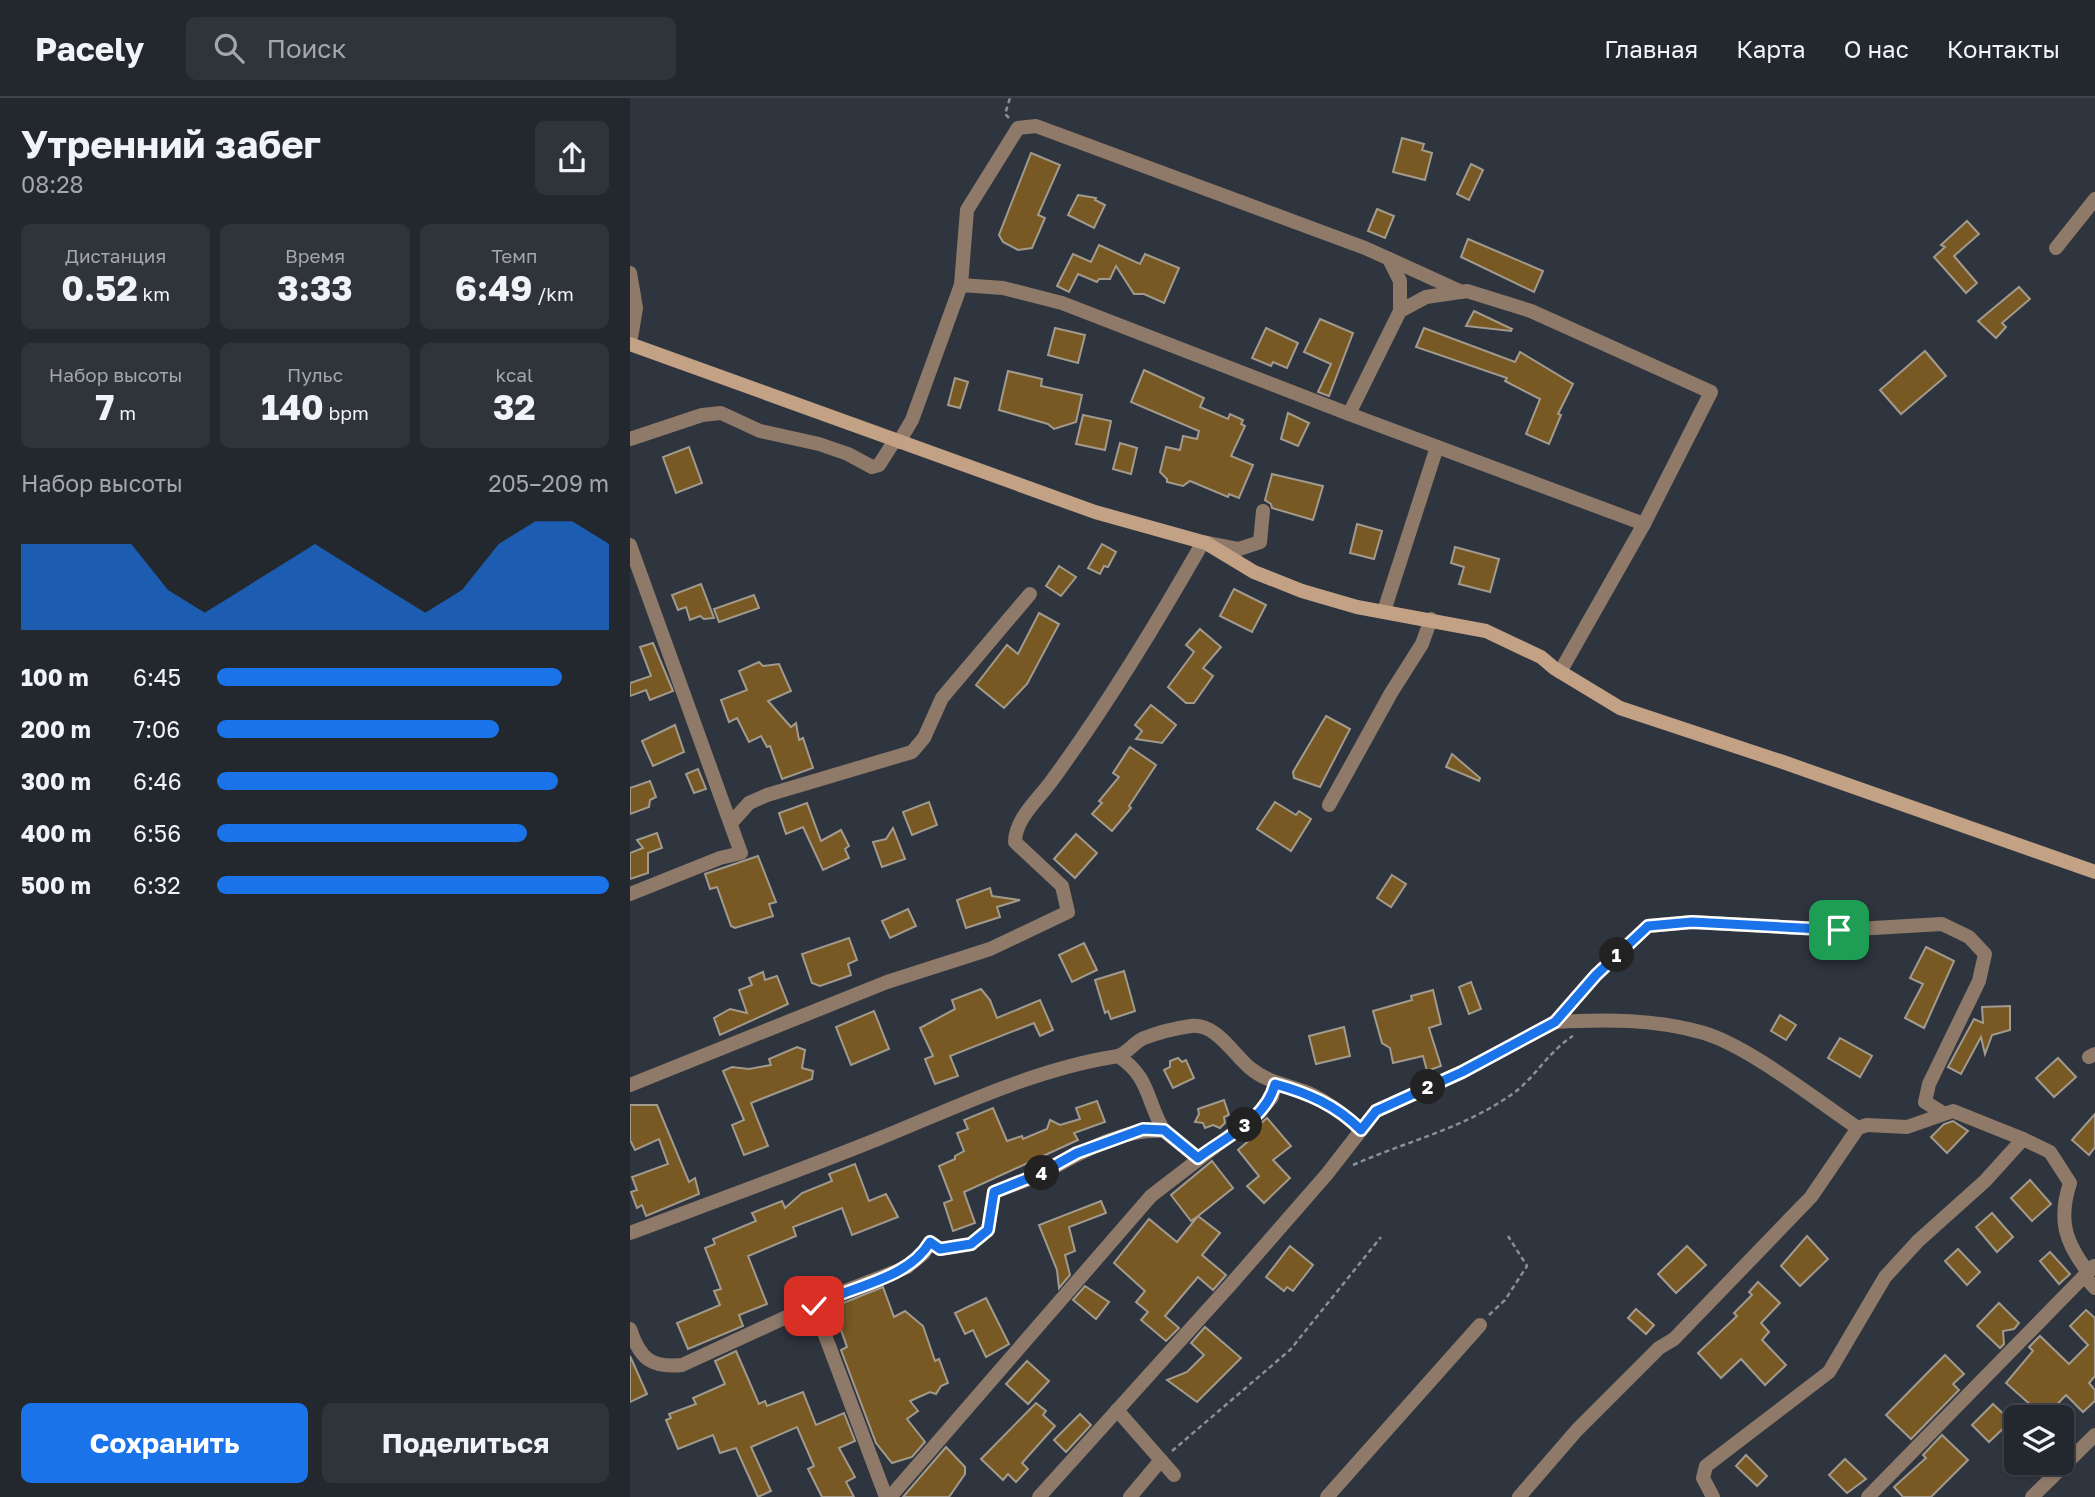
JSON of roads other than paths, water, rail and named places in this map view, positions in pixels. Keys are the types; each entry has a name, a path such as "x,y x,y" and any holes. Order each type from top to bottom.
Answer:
{"main road":[{"path":"630,344 1096,512 1203,542 1254,572 1302,591 1357,607 1486,631 1541,657 1560,672 1620,708 2095,872"}],"street":[{"path":"630,439 702,415 721,413 760,431 848,454 872,467 879,465 912,420 961,285 967,211 1018,128 1036,126 1389,259 1462,292 1531,311 1711,392 1644,524 1560,672"},
{"path":"2056,248 2095,199"},
{"path":"1349,414 1400,311 1400,281 1389,259"},
{"path":"630,273 636,308 630,344"},
{"path":"961,285 1003,288 1062,303 1644,524"},
{"path":"1400,311 1426,298 1462,292"},
{"path":"1384,611 1437,447"},
{"path":"630,1085 887,982 990,949 1068,912 1062,886 1015,842 1015,829 1061,767 1166,607 1203,542 1238,549 1259,542 1263,511"},
{"path":"630,545 741,853 720,858 630,894"},
{"path":"732,822 749,803 912,752 924,738 942,698 1030,594"},
{"path":"1329,805 1391,692 1422,644 1431,619"},
{"path":"1039,1497 1315,1188 1376,1111 1462,1072 1555,1022 1596,975 1648,926 1692,922 1839,930 1942,924 1969,937 1985,954 1979,981 1928,1084 1925,1101 1943,1113"},
{"path":"1555,1022 1631,1020 1706,1034 1782,1077 1858,1128"},
{"path":"630,1233 825,1160 1026,1079 1078,1062 1118,1056 1127,1053 1142,1038 1191,1026 1202,1027 1224,1040 1250,1069 1275,1084 1312,1095 1348,1118 1361,1130"},
{"path":"1118,1056 1136,1068 1148,1092 1152,1110 1164,1130 1198,1158"},
{"path":"814,1306 888,1497 1142,1205 1198,1158 1259,1113 1272,1097 1275,1084"},
{"path":"1519,1497 1577,1430 1659,1348 1674,1339 1811,1197 1858,1128 1867,1125 1907,1127 1953,1111 1977,1118 2050,1153 2070,1182 2064,1211 2066,1238 2089,1271 2095,1288"},
{"path":"630,1329 633,1345 647,1359 661,1367 682,1365 907,1267 924,1253 930,1242 940,1249 971,1244 988,1230 994,1192 1039,1174 1094,1146 1143,1129 1164,1130"},
{"path":"1713,1497 1703,1478 1706,1466 1829,1372 1885,1277 1918,1241 1985,1181 2023,1139"},
{"path":"1868,1497 2089,1271"},
{"path":"1327,1497 1480,1325"},
{"path":"1117,1410 1174,1475"},
{"path":"2032,1497 2095,1435"},
{"path":"1130,1497 1161,1460"}]}
